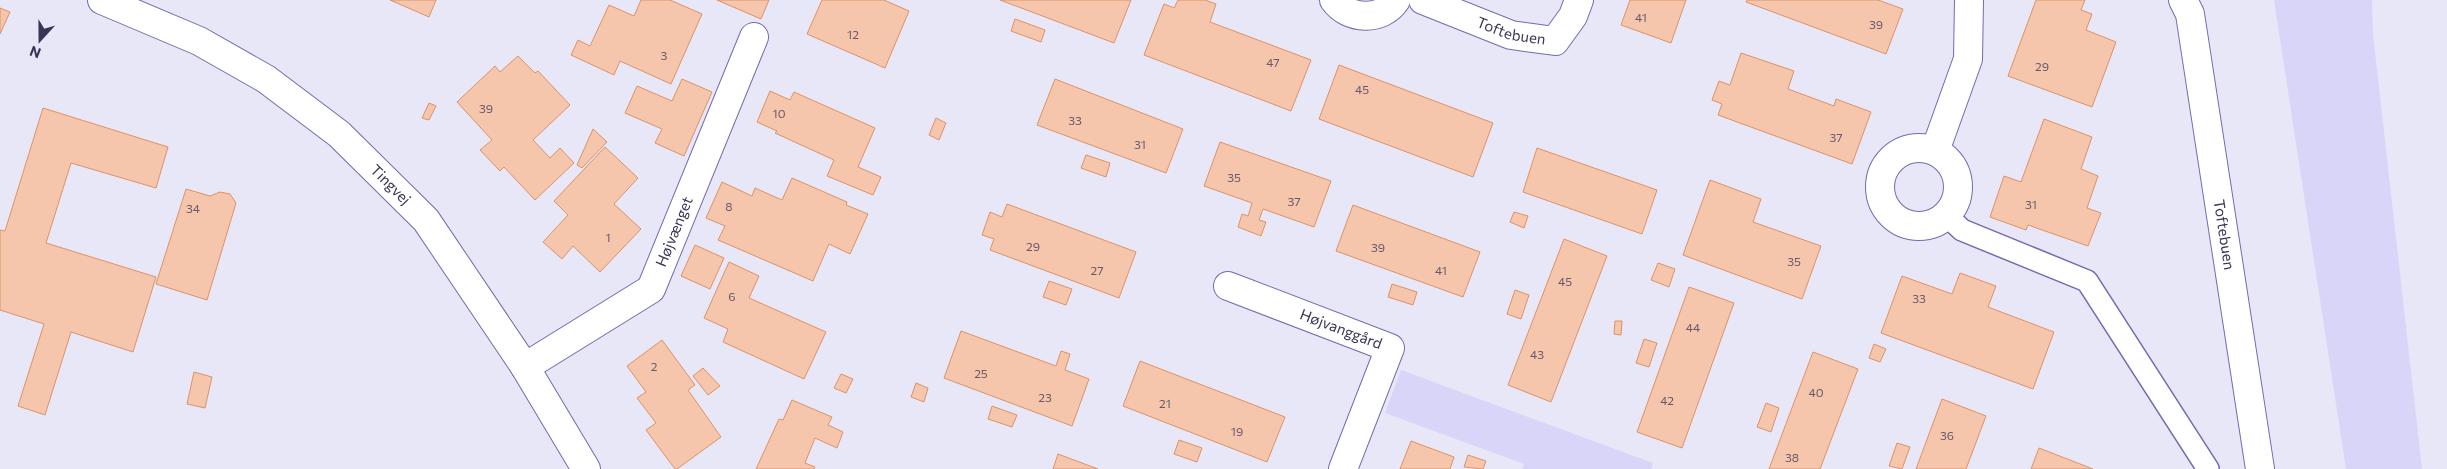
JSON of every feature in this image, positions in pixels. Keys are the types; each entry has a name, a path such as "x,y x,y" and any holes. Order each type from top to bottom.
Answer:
{"street":[{"name":"Tingvej","path":"102,0 216,50 266,79 339,134 426,220 524,366 586,469"},
{"path":"1334,0 1350,13 1365,16 1380,13 1396,0"},
{"name":"Toftebuen","path":"1423,0 1512,35 1555,41 1573,16 1579,0"},
{"path":"1935,151 1968,59 1969,0"},
{"name":"Toftebuen","path":"2184,0 2190,14 2260,469"},
{"name":"Højvænget","path":"524,366 651,289 754,37"},
{"path":"1920,148 1935,151 1947,160 1955,173 1958,187 1955,202 1946,215 1933,223 1918,226 1904,222 1891,214 1883,201 1880,186 1883,171 1892,159 1905,151 1920,148"},
{"name":"Højvanggård","path":"1228,286 1390,348 1343,469"}],"lane":[{"path":"1946,215 1962,230 2088,281 2208,469"}],"shaded area":[{"path":"2274,0 2372,0 2373,34 2422,469 2346,469"},
{"path":"1401,370 1653,463 1651,469 1522,469 1524,464 1385,413"}],"building":[{"path":"390,0 436,0 429,17"},
{"path":"641,0 670,0 702,14 671,84 620,61 614,75 571,55 578,40 590,46 609,5 634,16"},
{"path":"717,0 769,0 761,19"},
{"path":"822,0 884,0 909,11 885,68 807,34"},
{"path":"1000,0 1131,0 1114,43"},
{"path":"1178,0 1205,0 1216,4 1210,22 1311,60 1291,111 1144,55 1164,4 1174,8"},
{"path":"1630,0 1686,0 1671,43 1621,25"},
{"path":"1747,0 1878,0 1903,9 1886,54 1746,2"},
{"path":"2036,0 2085,0 2081,10 2092,14 2086,30 2116,42 2092,107 2008,76"},
{"path":"0,8 10,12 0,34"},
{"path":"1015,19 1045,30 1041,42 1011,31"},
{"path":"1741,53 1794,71 1788,89 1834,106 1836,99 1871,112 1852,164 1718,115 1722,104 1712,100 1719,81 1730,85"},
{"path":"518,56 535,73 538,71 570,105 533,140 550,158 560,148 574,163 535,200 504,167 500,171 480,150 492,140 457,102 495,66 500,72"},
{"path":"1339,65 1493,123 1473,177 1319,119"},
{"path":"682,79 712,92 684,156 655,143 662,129 625,113 637,86 672,101"},
{"path":"1055,79 1183,129 1166,173 1037,125"},
{"path":"770,91 790,100 794,92 875,128 858,167 881,177 873,195 827,176 834,160 775,133 777,131 757,122"},
{"path":"429,103 436,106 429,120 422,118"},
{"path":"43,108 168,147 156,188 71,163 46,243 156,277 133,352 71,332 45,415 18,406 44,324 0,310 0,230 5,231"},
{"path":"936,118 946,123 939,140 929,135"},
{"path":"2044,119 2092,137 2081,169 2098,176 2087,208 2101,213 2088,246 2028,225 2026,230 1990,217 2004,176 2021,182"},
{"path":"593,129 607,142 582,168 577,165"},
{"path":"1220,142 1331,181 1314,227 1263,209 1259,220 1266,222 1261,236 1238,227 1242,214 1248,216 1252,203 1204,186"},
{"path":"605,147 638,178 614,204 641,229 600,272 573,246 562,259 543,242 568,215 554,201"},
{"path":"1537,148 1657,190 1642,234 1523,192"},
{"path":"1086,155 1110,163 1106,177 1081,168"},
{"path":"792,178 847,202 846,205 868,214 850,254 829,244 813,281 718,240 725,226 706,218 722,182 752,196 755,188 782,200"},
{"path":"1710,180 1761,199 1753,222 1821,246 1802,299 1683,255"},
{"path":"186,189 210,196 220,192 230,194 236,203 207,300 156,284"},
{"path":"1007,204 1136,252 1119,298 990,250 994,239 982,235 990,212 1002,217"},
{"path":"1353,205 1480,252 1463,297 1336,251"},
{"path":"1514,212 1528,216 1524,228 1510,222"},
{"path":"1564,239 1607,256 1551,402 1508,385"},
{"path":"695,245 724,258 710,289 681,276"},
{"path":"729,262 759,276 749,298 826,332 804,379 723,342 728,329 704,318"},
{"path":"1658,263 1675,269 1669,287 1651,280"},
{"path":"1960,273 1996,286 1988,307 2054,332 2033,389 1881,333 1902,276 1952,294"},
{"path":"1049,281 1072,289 1066,305 1043,297"},
{"path":"1392,284 1417,292 1413,305 1388,297"},
{"path":"1689,287 1734,303 1682,448 1637,432"},
{"path":"1515,290 1529,295 1521,319 1507,314"},
{"path":"1615,321 1622,321 1621,335 1614,334"},
{"path":"961,331 1056,366 1061,351 1070,354 1065,370 1089,379 1072,426 944,378"},
{"path":"1644,339 1657,343 1649,367 1636,363"},
{"path":"662,340 695,385 688,390 721,437 677,469 675,469 646,430 656,423 637,398 646,392 627,366"},
{"path":"1874,344 1886,349 1880,362 1869,358"},
{"path":"1813,352 1858,369 1820,469 1769,469"},
{"path":"1140,361 1285,417 1267,462 1123,406"},
{"path":"703,368 720,386 708,395 693,376"},
{"path":"194,372 212,377 205,408 187,404"},
{"path":"841,374 853,379 846,393 834,388"},
{"path":"916,383 928,388 924,402 911,397"},
{"path":"1942,399 1986,416 1966,469 1916,469"},
{"path":"792,400 832,417 828,425 843,432 837,448 815,438 805,463 815,467 814,469 756,469 779,419 783,420"},
{"path":"1766,403 1779,408 1771,432 1757,427"},
{"path":"992,406 1017,415 1012,427 988,419"},
{"path":"1179,440 1202,448 1197,462 1174,454"},
{"path":"1411,441 1454,457 1450,469 1400,469"},
{"path":"1897,443 1910,447 1902,469 1889,466"},
{"path":"2039,448 2093,469 2031,469"},
{"path":"1058,454 1098,469 1053,469"},
{"path":"1468,455 1486,461 1483,469 1464,467"}]}
